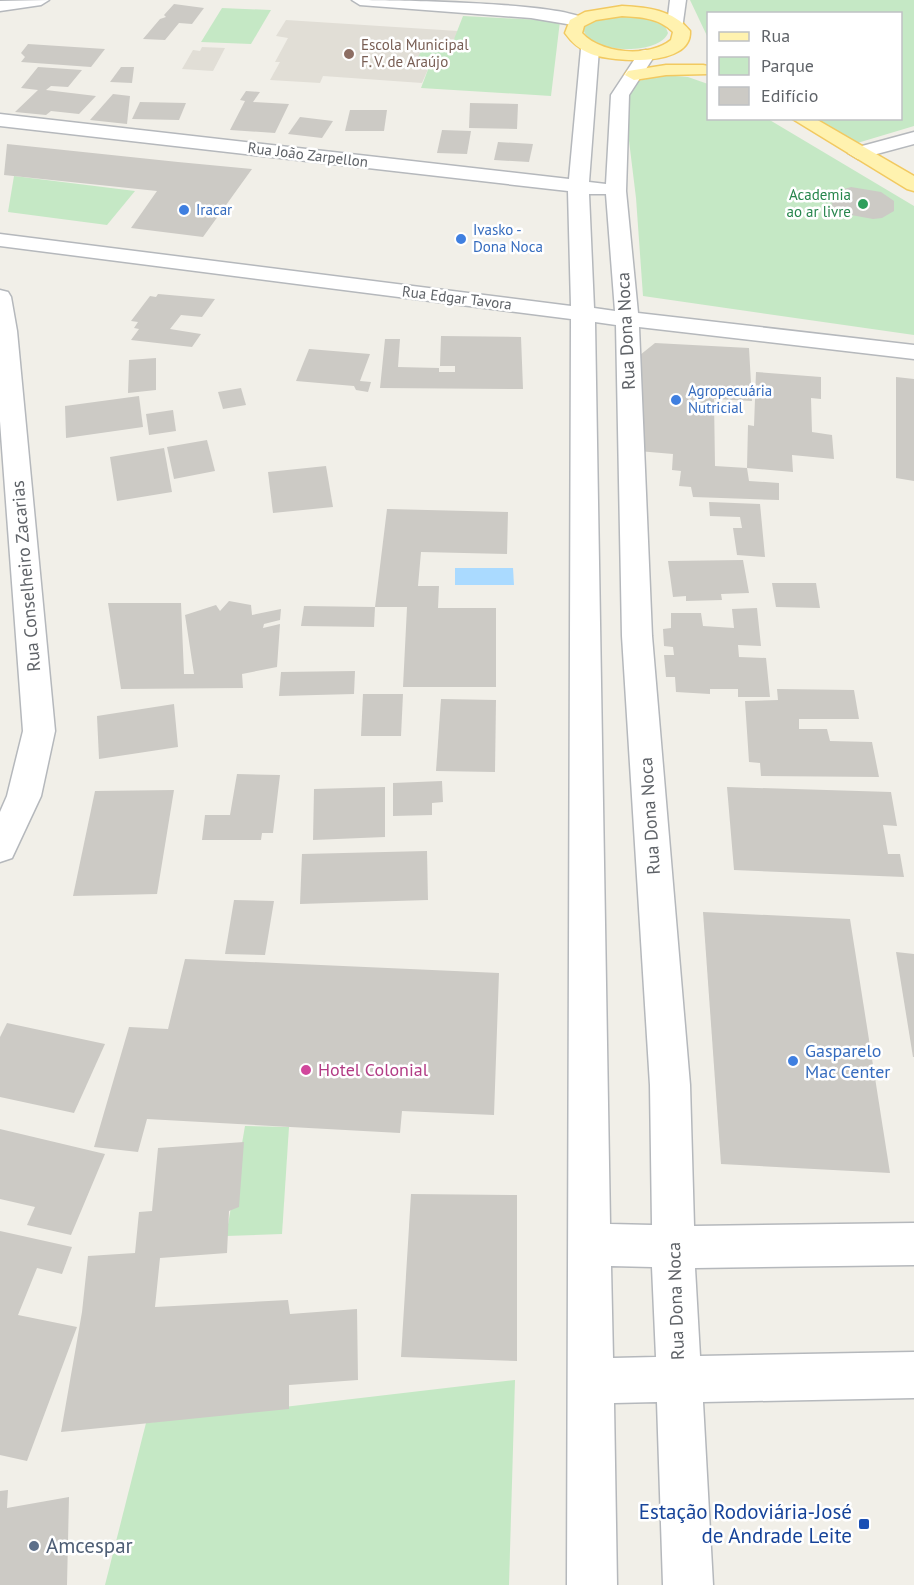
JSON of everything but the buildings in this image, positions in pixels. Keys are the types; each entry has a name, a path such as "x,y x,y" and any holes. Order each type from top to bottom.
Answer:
{"main road":[{"path":"638,0 679,31 707,67"},
{"path":"657,16 622,11 587,22 615,55 646,61 707,67"},
{"path":"646,61 678,44 679,31"},
{"path":"646,61 666,70 707,67"},
{"path":"803,120 914,185"}],"street":[{"path":"0,6 41,0"},
{"path":"360,0 531,13 587,22 578,187 584,314 592,1585"},
{"path":"678,0 679,31"},
{"path":"0,19 24,4"},
{"name":"Rua Dona Noca","path":"646,61 620,95 616,191 627,318 637,636 670,1085 673,1246 688,1585"},
{"name":"Rua João Zarpellon","path":"0,120 616,191"},
{"path":"858,153 914,138"},
{"name":"Rua Edgar Tavora","path":"0,240 584,314 914,352"},
{"name":"Rua Conselheiro Zacarias","path":"0,297 39,731 12,795 0,848"},
{"path":"586,635 637,636"},
{"path":"590,1244 673,1246 914,1244"},
{"path":"591,1381 914,1376"}],"shaded area":[{"name":"Escola Municipal F. V. de Araújo","path":"286,20 458,31 451,47 415,65 429,67 422,83 323,76 320,83 270,80 280,62 275,62 288,38 276,36"},
{"path":"202,47 225,48 213,71 182,69 193,50 200,51"}],"green space":[{"path":"690,0 914,0 914,126 854,144 816,120 902,120 902,12 707,12 707,36"},
{"path":"222,8 271,10 251,44 201,42"},
{"path":"603,15 649,17 658,20 668,33 662,40 651,46 624,49 609,47 587,37 583,28 586,23"},
{"path":"463,16 560,21 551,96 421,88 429,67 415,66 423,45 451,47"},
{"path":"663,75 688,77 707,84 707,120 770,120 914,206 914,335 643,296 636,198 625,108 626,93 634,82"},
{"path":"14,176 135,191 107,225 8,212"},
{"path":"245,1126 289,1127 282,1234 226,1236"},
{"path":"515,1380 509,1585 105,1585 146,1423"}],"water":[{"path":"455,568 513,568 514,585 455,585"}],"place":[{"name":"Escola Municipal F. V. de Araújo","path":"349,54"},
{"name":"Academia ao ar livre","path":"863,204"},
{"name":"Iracar","path":"184,210"},
{"name":"Ivasko - Dona Noca","path":"461,239"},
{"name":"Agropecuária Nutricial","path":"676,400"},
{"name":"Gasparelo Mac Center","path":"793,1061"},
{"name":"Hotel Colonial","path":"306,1070"},
{"name":"Estação Rodoviária-José de Andrade Leite","path":"864,1524"},
{"name":"Amcespar","path":"34,1546"}]}
